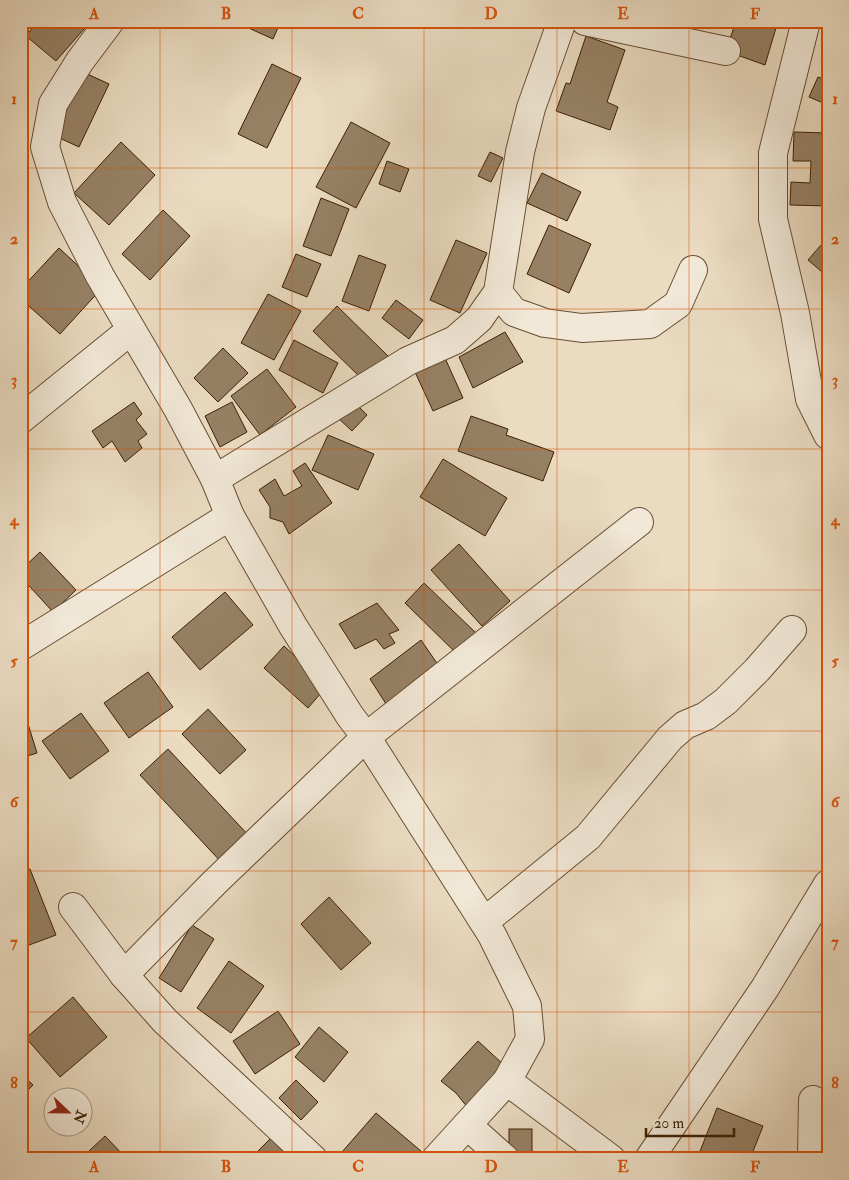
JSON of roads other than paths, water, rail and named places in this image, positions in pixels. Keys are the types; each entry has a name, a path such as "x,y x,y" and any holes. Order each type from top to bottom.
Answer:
{"street":[{"path":"110,21 80,62 53,104 45,147 62,202 100,276 178,409 215,479 230,516 293,626 350,716 366,736 484,922 527,1006 530,1038 507,1081 436,1159"},
{"path":"215,479 408,361 455,340 478,319 498,292 520,152 531,108 562,21"},
{"path":"585,21 726,51"},
{"path":"806,21 773,153 773,219 795,313 810,398 828,435"},
{"path":"498,292 514,312 545,323 582,328 650,324 678,304 693,270"},
{"path":"21,419 131,330"},
{"path":"21,646 230,516"},
{"path":"124,975 214,882 366,736 639,522"},
{"path":"484,922 588,837 670,738 685,725 706,716 726,701 757,670 792,630"},
{"path":"649,1159 765,988 828,884"},
{"path":"73,907 124,975 165,1021 313,1159"},
{"path":"507,1081 611,1159"},
{"path":"813,1100 812,1153 816,1159"},
{"path":"467,1125 505,1159"}]}
